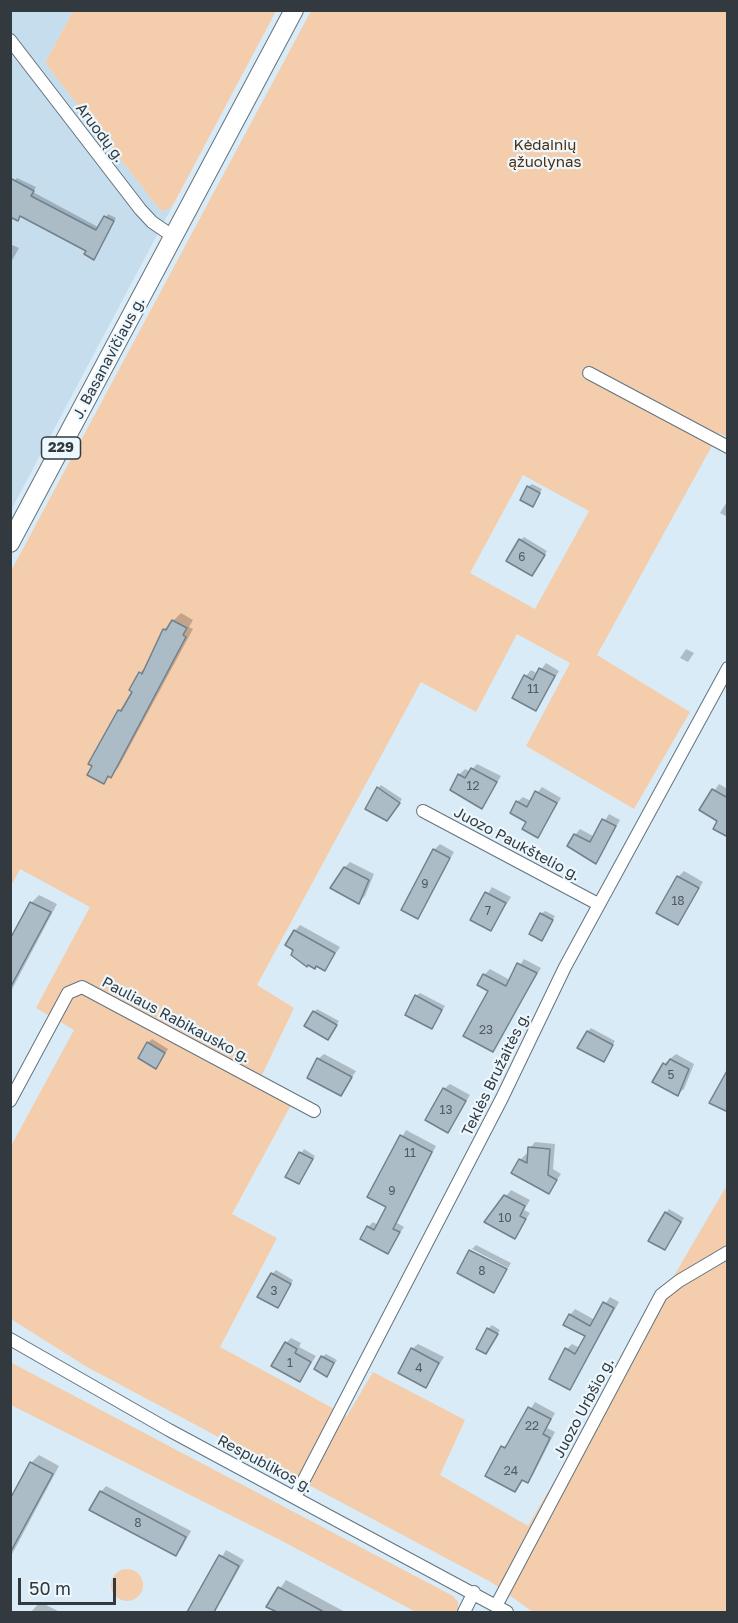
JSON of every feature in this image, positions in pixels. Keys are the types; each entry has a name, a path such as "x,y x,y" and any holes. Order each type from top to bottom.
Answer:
{"main road":[{"name":"229","path":"174,237 294,10"},
{"name":"J. Basanavičiaus g.","path":"10,543 174,237"}],"street":[{"name":"Aruodų g.","path":"10,40 140,209 152,222 174,237"},
{"path":"590,373 728,447"},
{"name":"Teklės Bružaitės g.","path":"295,1497 502,1098 598,904 728,668"},
{"name":"Juozo Paukštelio g.","path":"423,811 598,904"},
{"name":"Pauliaus Rabikausko g.","path":"10,1101 68,993 82,987 314,1111"},
{"name":"Juozo Urbšio g.","path":"501,1609 661,1295 679,1281 728,1252"},
{"name":"Respublikos g.","path":"10,1339 169,1430 474,1592 501,1609"},
{"path":"464,1612 474,1592"}],"shaded area":[{"path":"11,11 73,11 45,63 161,211 173,205 11,510"}],"green space":[{"path":"73,11 276,11 173,205 168,209 161,211 45,63"},
{"name":"Kėdainių ąžuolynas","path":"311,11 727,11 727,437 719,433 597,655 690,712 634,809 526,746 570,663 517,634 476,712 421,682 257,985 294,1008 261,1077 291,1105 232,1214 277,1238 220,1347 347,1416 373,1372 465,1420 440,1475 528,1526 727,1185 727,1612 533,1612 491,1582 87,1367 11,1319 11,1146 74,1030 36,1008 90,907 20,869 11,886 11,571","holes":["523,475 589,511 535,609 470,573"]},
{"path":"10,1362 453,1596 458,1602 458,1612 416,1612 284,1542 11,1405"},
{"path":"127,1569 138,1574 143,1585 138,1596 127,1601 116,1596 111,1585 116,1574"}],"building":[{"path":"10,178 34,191 31,196 96,230 104,216 114,221 94,260 84,254 86,251 20,216 18,221 10,217"},
{"path":"527,486 540,493 533,507 520,500"},
{"path":"519,539 545,555 532,576 506,561"},
{"path":"172,620 187,628 183,635 186,637 111,778 108,776 104,784 87,775 92,766 88,764 118,710 121,711 132,692 129,690 139,672 142,674 163,629 166,630"},
{"path":"539,668 555,676 536,711 512,698 524,675 533,680"},
{"path":"471,768 497,782 482,809 450,790 458,774 465,778"},
{"path":"377,787 400,803 387,821 365,809"},
{"path":"712,789 728,798 728,837 713,829 717,821 699,810"},
{"path":"535,791 557,803 538,838 522,829 526,822 510,813 516,801 527,807"},
{"path":"602,819 616,826 596,864 567,846 574,834 590,842"},
{"path":"433,849 450,858 418,919 401,910"},
{"path":"344,867 369,880 359,904 330,888"},
{"path":"677,876 699,888 678,925 656,913"},
{"path":"485,892 506,903 491,931 470,920"},
{"path":"30,902 51,912 10,988 10,939"},
{"path":"540,913 553,920 542,941 529,934"},
{"path":"294,930 335,953 325,971 316,966 315,969 308,965 307,967 291,955 293,950 285,945"},
{"path":"517,963 537,973 493,1052 463,1036 488,991 477,985 483,974 506,986"},
{"path":"415,995 442,1010 432,1029 405,1015"},
{"path":"313,1011 337,1025 328,1040 304,1026"},
{"path":"587,1031 613,1045 604,1062 577,1048"},
{"path":"147,1042 165,1053 156,1069 138,1058"},
{"path":"317,1058 352,1077 341,1096 307,1078"},
{"path":"670,1059 689,1069 678,1096 652,1082 663,1063 666,1065"},
{"path":"728,1069 728,1112 709,1103"},
{"path":"443,1088 466,1101 448,1133 425,1120"},
{"path":"400,1135 432,1152 393,1229 400,1232 388,1254 360,1239 367,1226 374,1230 386,1207 367,1197"},
{"path":"528,1147 550,1149 548,1175 557,1180 549,1194 511,1173 519,1159 527,1163"},
{"path":"299,1152 313,1159 299,1184 285,1177"},
{"path":"504,1195 525,1206 520,1216 526,1219 515,1239 484,1222"},
{"path":"665,1212 681,1222 665,1250 648,1241"},
{"path":"469,1250 507,1269 494,1293 457,1273"},
{"path":"271,1273 291,1284 278,1308 257,1297"},
{"path":"603,1302 614,1308 570,1390 549,1379 565,1348 575,1354 585,1336 563,1325 569,1314 590,1326"},
{"path":"487,1328 498,1334 486,1354 476,1349"},
{"path":"285,1342 297,1349 295,1353 311,1362 300,1382 271,1366"},
{"path":"411,1348 439,1363 426,1388 398,1373"},
{"path":"321,1356 334,1363 327,1377 314,1369"},
{"path":"528,1407 551,1419 543,1434 550,1438 528,1483 522,1480 515,1492 485,1476 501,1446 505,1448"},
{"path":"30,1462 53,1474 10,1553 10,1499"},
{"path":"100,1491 186,1537 176,1556 89,1510"},
{"path":"219,1555 239,1566 214,1612 187,1612"},
{"path":"278,1587 324,1612 277,1612 266,1607"}]}
